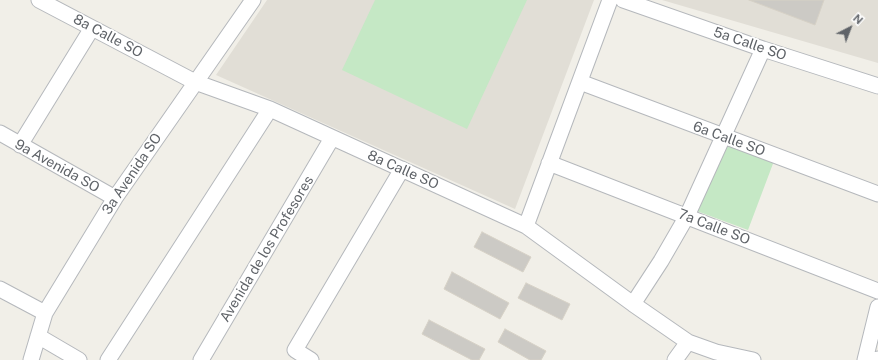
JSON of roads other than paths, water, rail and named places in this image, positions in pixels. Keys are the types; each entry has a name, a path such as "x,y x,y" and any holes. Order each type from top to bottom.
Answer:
{"street":[{"name":"8a Calle SO","path":"39,0 195,82 270,109 526,226 688,342 716,352 753,360"},
{"name":"3a Avenida SO","path":"31,360 45,313 115,198 253,0"},
{"path":"526,226 610,0"},
{"name":"5a Calle SO","path":"623,0 763,49 878,86"},
{"path":"20,145 92,28"},
{"path":"633,304 661,261 687,216 763,49"},
{"name":"6a Calle SO","path":"580,82 878,194"},
{"path":"108,360 270,109"},
{"name":"9a Avenida SO","path":"0,133 115,198"},
{"name":"Avenida de los Profesores","path":"201,360 332,138"},
{"name":"7a Calle SO","path":"549,163 878,291"},
{"path":"311,360 295,350 402,170"},
{"path":"0,289 45,313"},
{"path":"865,360 878,307"},
{"path":"38,336 79,360"},
{"path":"674,360 688,342"}]}
